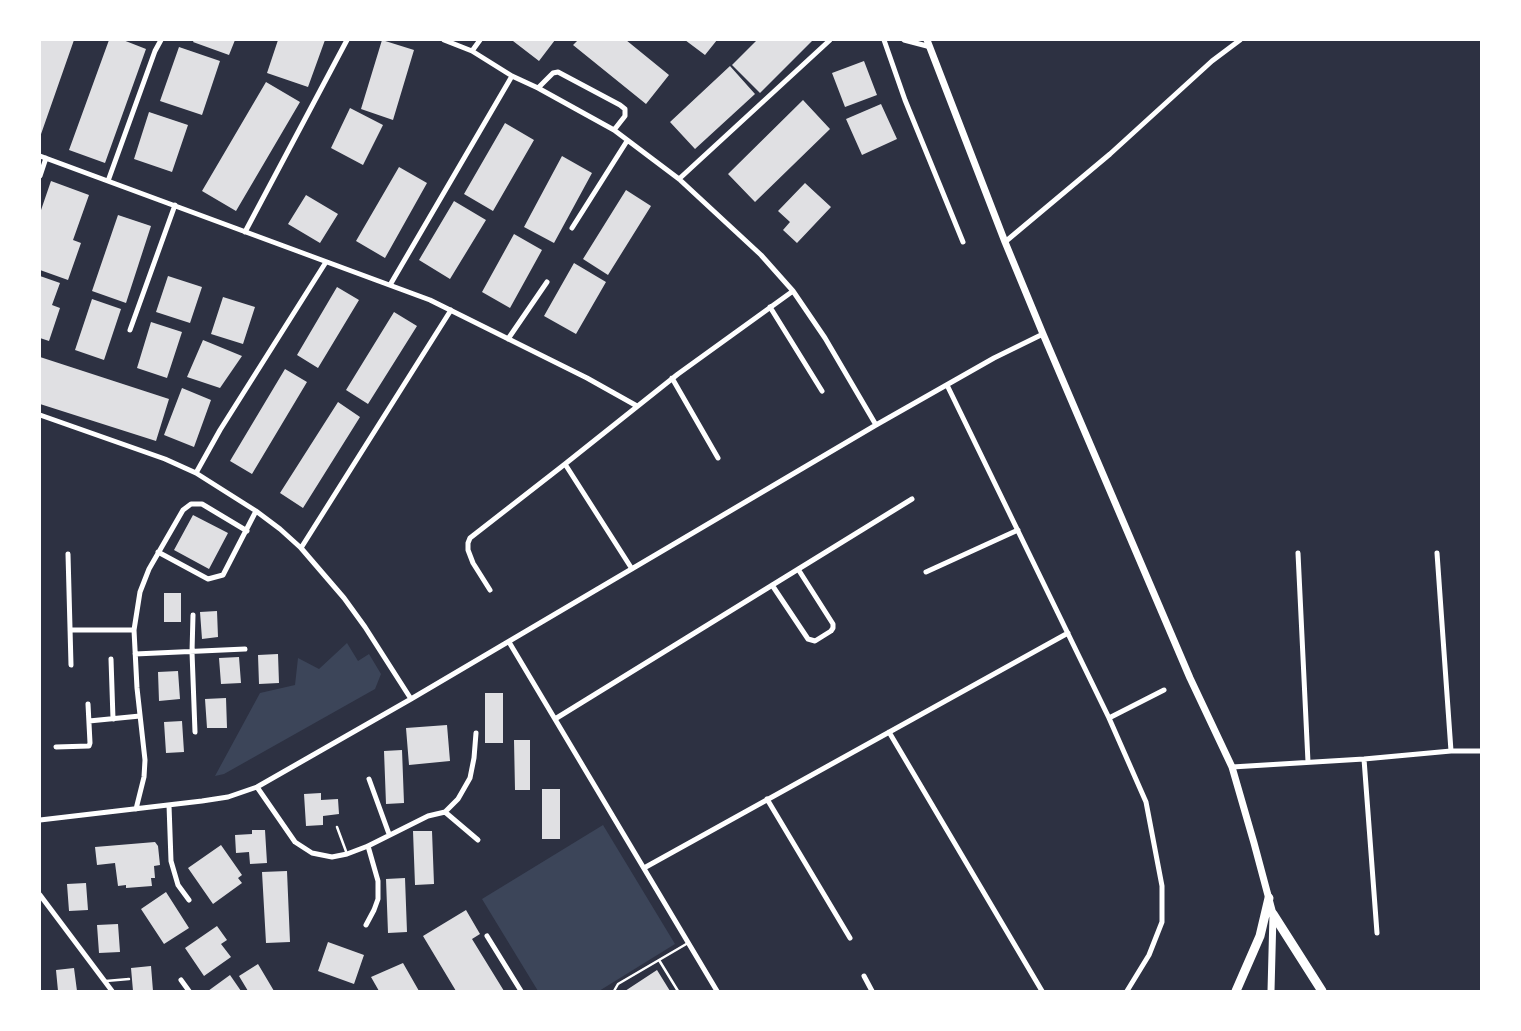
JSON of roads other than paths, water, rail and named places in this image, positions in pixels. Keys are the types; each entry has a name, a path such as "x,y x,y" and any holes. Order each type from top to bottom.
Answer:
{"main road":[{"path":"1236,991 1260,936 1269,898"},
{"path":"1273,914 1322,991"}],"street":[{"path":"108,181 155,51 161,40"},
{"path":"245,232 348,40"},
{"path":"444,40 472,51 512,76 538,88 614,130 679,179 754,248 793,291 826,338 876,425"},
{"path":"472,51 480,40"},
{"path":"679,179 830,40"},
{"path":"884,40 905,100 964,242"},
{"path":"904,40 927,43 1043,334 1190,678 1232,767 1273,914 1271,991"},
{"path":"1005,242 1110,154 1212,61 1240,40"},
{"path":"538,88 553,73 558,72 620,105 625,109 625,116 614,130"},
{"path":"390,285 512,76"},
{"path":"572,228 627,141"},
{"path":"40,156 430,300 586,378 637,406"},
{"path":"40,176 46,158"},
{"path":"130,330 175,205"},
{"path":"196,473 225,421 326,262"},
{"path":"508,339 547,282"},
{"path":"490,590 472,563 468,550 470,538 672,378 793,291"},
{"path":"770,307 822,391"},
{"path":"301,548 452,310"},
{"path":"40,820 228,797 257,787 412,699 876,425 994,358 1043,334"},
{"path":"672,378 718,458"},
{"path":"947,385 1068,633 1146,802 1162,886 1163,906 1159,930 1149,955 1127,991"},
{"path":"40,415 165,459 196,473 256,511 301,548 344,598 366,627 412,699"},
{"path":"565,464 632,570"},
{"path":"555,719 912,500"},
{"path":"136,809 144,777 145,760 134,630 140,592 149,569 183,510 191,504 202,504 247,530"},
{"path":"158,552 208,579 216,578 223,575 256,511"},
{"path":"926,572 1018,530"},
{"path":"1298,553 1308,762"},
{"path":"1437,553 1451,752"},
{"path":"68,554 71,665"},
{"path":"772,585 808,639 815,641 831,631 833,624 798,569"},
{"path":"193,615 192,652 195,732"},
{"path":"70,630 134,630"},
{"path":"644,868 1068,633"},
{"path":"509,642 717,991"},
{"path":"135,654 245,649"},
{"path":"111,659 113,719"},
{"path":"1108,718 1164,690"},
{"path":"56,747 89,746 88,704"},
{"path":"89,721 140,716"},
{"path":"889,732 1042,991"},
{"path":"257,787 294,842 312,853 332,857 348,854 428,816 445,812 458,799 470,778 476,733"},
{"path":"1232,767 1481,751"},
{"path":"1364,759 1377,933"},
{"path":"369,779 389,834"},
{"path":"767,799 850,938"},
{"path":"168,805 171,861 178,885 189,900"},
{"path":"445,812 478,840"},
{"path":"366,925 378,899 378,881 368,846"},
{"path":"40,895 112,991"},
{"path":"487,936 520,991"},
{"path":"864,976 872,991"},
{"path":"181,980 189,991"}],"lane":[{"path":"338,827 348,854"},
{"path":"614,991 618,984 688,942"},
{"path":"659,960 678,991"},
{"path":"104,981 129,979"}]}
